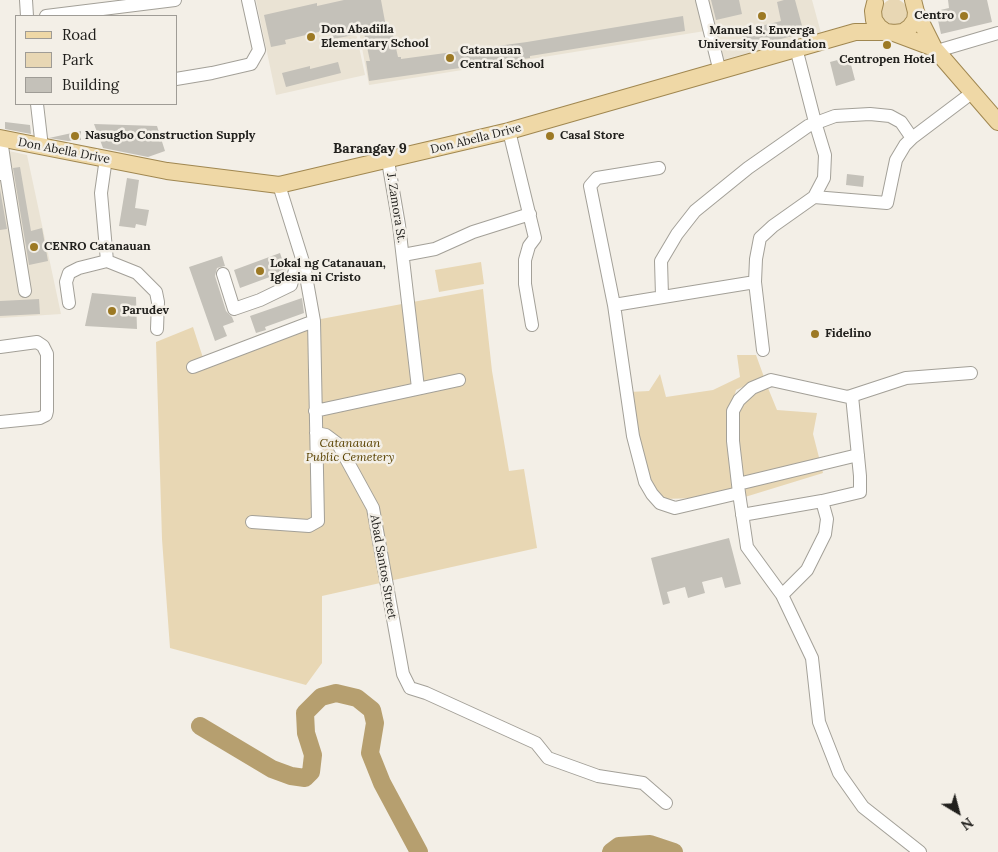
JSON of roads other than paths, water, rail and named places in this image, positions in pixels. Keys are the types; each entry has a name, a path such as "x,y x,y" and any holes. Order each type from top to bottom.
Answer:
{"main road":[{"path":"855,32 875,1"},
{"path":"875,1 874,20 879,27 935,49"},
{"path":"890,32 902,32 910,27 915,20 915,6"},
{"path":"915,6 935,49 998,122"},
{"name":"Don Abella Drive","path":"1,139 167,171 279,185 388,161 509,131 855,32 890,32"}],"street":[{"path":"26,0 27,15"},
{"path":"54,15 175,0"},
{"path":"178,79 251,64 259,50 248,0"},
{"path":"702,0 720,72"},
{"path":"935,49 998,33"},
{"path":"763,350 755,282 756,259 760,238 773,226 814,197 824,178 825,155 796,48"},
{"path":"814,197 887,203 896,160 905,145 973,92"},
{"path":"37,105 42,147"},
{"path":"662,296 661,261 677,234 695,212 748,168 815,122 835,116 870,114 890,116 902,122 912,138"},
{"path":"509,131 535,238 529,246 525,260 525,284 532,325"},
{"path":"1,139 3,171 25,291"},
{"path":"106,158 101,193 107,261"},
{"name":"J. Zamora St.","path":"388,161 403,256 418,388"},
{"path":"659,168 598,178 590,186 614,305 633,436 645,482 652,494 660,503 675,508 858,455"},
{"path":"252,522 309,526 318,521 314,321 304,265 279,185"},
{"path":"403,256 435,249 473,232 530,214"},
{"path":"69,303 66,282 69,273 79,268 107,261 137,273 156,292 158,302 157,329"},
{"path":"223,274 234,309 260,300 291,285 295,270 304,265"},
{"path":"614,305 755,282"},
{"path":"193,367 314,321"},
{"path":"0,347 37,342 43,346 46,354 47,411 46,415 40,418 0,422"},
{"path":"920,852 863,807 839,773 819,722 812,658 782,596 747,547 733,441 733,412 739,400 752,388 771,380 848,397 906,378 971,373"},
{"path":"315,411 459,380"},
{"path":"742,515 822,501 860,492 852,396"},
{"name":"Abad Santos Street","path":"316,433 326,435 338,444 373,508 403,674 410,688 426,693 536,743 548,758 598,776 643,783 666,803"},
{"path":"782,596 807,570 824,534 827,519 822,501"}],"waterway":[{"path":"200,726 272,769 291,776 305,778 311,772 313,755 306,733 305,713 321,697 336,693 357,698 372,710 375,723 370,753 382,783 419,852"},
{"path":"611,852 619,846 650,844 674,852"}],"place":[{"name":"Manuel S. Enverga University Foundation","path":"762,16"},
{"name":"Centro","path":"964,16"},
{"name":"Don Abadilla Elementary School","path":"311,37"},
{"name":"Centropen Hotel","path":"887,45"},
{"name":"Catanauan Central School","path":"450,58"},
{"name":"Nasugbo Construction Supply","path":"75,136"},
{"name":"Casal Store","path":"550,136"},
{"name":"CENRO Catanauan","path":"34,247"},
{"name":"Lokal ng Catanauan, Iglesia ni Cristo","path":"260,271"},
{"name":"Parudev","path":"112,311"},
{"name":"Fidelino","path":"815,334"}],"district":[{"name":"Barangay 9","path":"370,149"}],"park label":[{"name":"Catanauan Public Cemetery","path":"350,451"}]}
